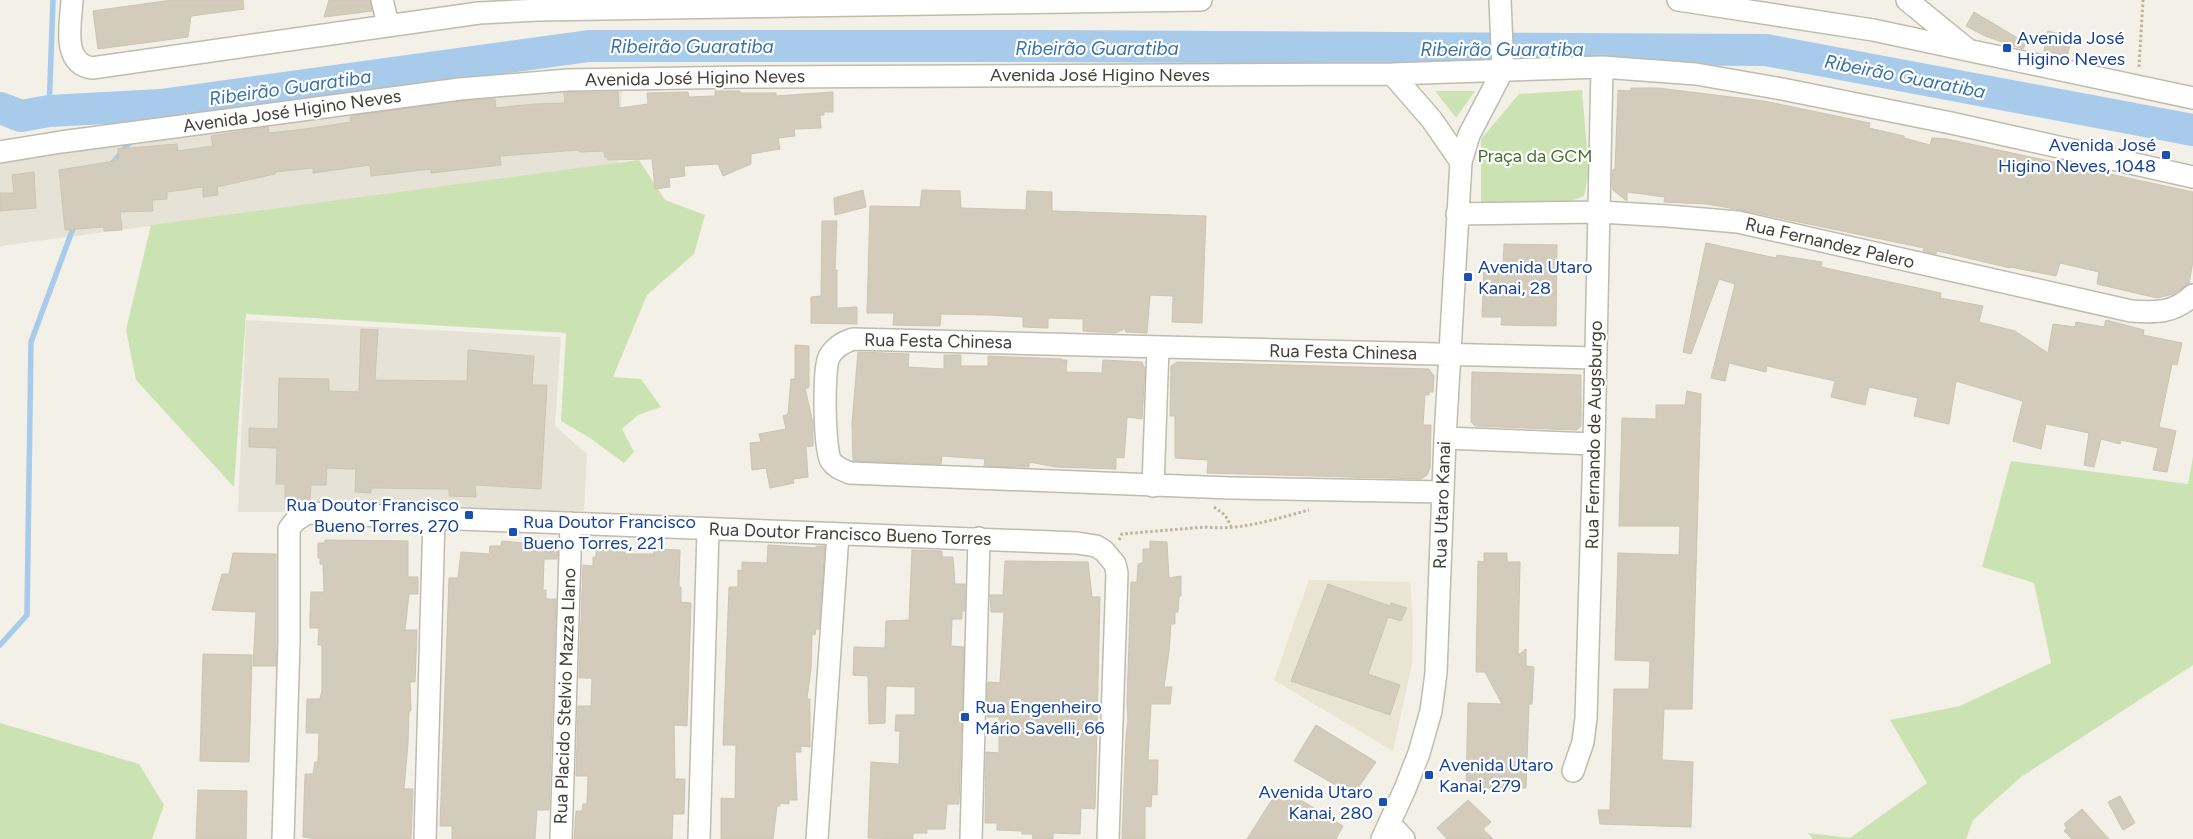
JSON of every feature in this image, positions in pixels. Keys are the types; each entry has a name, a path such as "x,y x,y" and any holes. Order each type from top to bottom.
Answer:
{"street":[{"path":"72,0 71,49 79,63 84,67 92,68 388,24 536,5 1201,0"},
{"path":"382,0 388,24"},
{"path":"479,13 510,0"},
{"path":"1678,0 1863,29 2193,98"},
{"path":"1907,0 1969,51"},
{"path":"1501,7 1502,60"},
{"name":"Avenida José Higino Neves","path":"0,152 80,139 460,89 568,80 744,77 1392,74 1502,60 1696,74 1951,123 2193,178"},
{"name":"Rua Utaro Kanai","path":"1392,834 1431,711 1436,673 1445,438 1461,162 1468,135 1502,60"},
{"name":"Rua Fernando de Augsburgo","path":"1573,771 1583,742 1586,718 1600,212 1602,67"},
{"path":"1392,74 1432,120 1461,162"},
{"name":"Rua Fernandez Palero","path":"1458,214 1600,212 1738,222 2132,310 2154,313 2169,311 2184,303 2193,295"},
{"name":"Rua Festa Chinesa","path":"1443,492 1153,486 850,473 839,469 831,461 827,452 825,398 829,358 844,342 853,339 1595,358"},
{"path":"1153,486 1158,347"},
{"path":"1445,438 1594,444"},
{"name":"Rua Doutor Francisco Bueno Torres","path":"283,839 289,641 290,529 295,521 307,513 1077,543 1096,546 1110,556"},
{"path":"425,839 434,518"},
{"name":"Rua Placido Stelvio Mazza Llano","path":"561,839 571,523"},
{"path":"699,839 708,530"},
{"path":"817,839 838,534"},
{"path":"971,839 979,538"},
{"path":"1108,839 1117,573 1110,556"}],"path":[{"path":"2137,87 2143,0"},
{"path":"1110,556 1122,534 1257,524 1314,509 1326,489"}],"shaded area":[{"path":"622,82 618,170 308,205 0,246 0,159 489,88"},
{"path":"246,320 561,337 555,426 587,454 584,511 238,512"},
{"path":"1309,580 1410,582 1413,623 1412,664 1393,751 1274,680"}],"green space":[{"name":"Praça da GCM","path":"1582,90 1589,172 1584,196 1569,202 1481,204 1481,139 1519,94"},
{"path":"1435,91 1475,91 1456,118"},
{"path":"639,160 665,200 705,215 694,254 647,295 613,377 641,379 661,407 638,415 622,429 634,452 624,463 590,438 561,421 566,333 246,314 234,487 136,380 126,330 151,225"},
{"path":"2193,457 2193,665 2021,777 1973,820 1966,839 1813,839 1808,833 1850,838 1927,783 1890,720 1960,706 2051,663 2034,583 1982,567 2011,461 2188,484"},
{"path":"0,723 139,764 164,805 152,839 0,839"}],"building":[{"path":"172,0 243,0 244,9 191,16 188,37 98,49 93,11"},
{"path":"329,0 370,0 372,11 324,17"},
{"path":"1974,12 2026,43 2023,49 1985,36 1966,26"},
{"path":"2048,31 2072,37 2067,56 2044,51"},
{"path":"1631,88 1658,88 1764,101 1870,123 1869,128 1904,136 1904,138 1930,145 1932,138 1947,139 2193,192 2193,261 2189,284 2173,294 2157,298 2097,284 2099,272 2060,263 2056,276 2010,268 1937,251 1936,254 1923,251 1924,248 1707,204 1664,202 1665,197 1627,192 1627,201 1613,190 1612,183 1613,169 1615,170 1618,90 1631,91"},
{"path":"715,91 776,93 776,96 833,92 833,112 824,112 824,115 820,115 821,128 794,129 795,136 778,138 780,149 751,154 751,164 723,176 718,164 684,166 685,176 669,178 670,187 655,189 652,159 608,160 608,157 605,157 604,151 580,152 579,150 500,156 501,165 431,173 431,169 371,176 370,165 313,173 313,168 275,172 275,174 217,187 218,195 203,197 203,187 167,192 167,199 152,200 153,211 120,212 122,230 104,231 104,227 65,230 59,170 115,161 115,159 119,159 118,149 177,144 178,151 213,146 211,136 268,127 269,133 305,129 351,122 350,117 356,115 461,101 495,99 496,108 565,103 564,93 618,92 619,108 648,104 647,93 688,92 689,97 715,96"},
{"path":"34,172 36,208 0,211 0,193 14,193 12,175"},
{"path":"863,190 866,207 835,215 834,198"},
{"path":"922,190 960,191 961,208 1026,210 1027,191 1052,192 1052,211 1206,216 1202,323 1172,322 1173,296 1150,295 1147,333 1126,332 1125,329 1115,333 1083,331 1083,319 1048,318 1048,328 1023,327 1023,317 989,315 941,314 940,326 893,325 894,313 867,313 870,206 920,207"},
{"path":"822,221 837,221 835,270 837,270 837,308 857,307 857,324 811,323 811,297 821,296"},
{"path":"1706,243 1776,258 1777,255 1822,262 1821,267 1941,293 1940,298 1983,306 1979,322 2015,331 2048,353 2053,324 2075,327 2076,322 2104,327 2106,320 2144,330 2143,335 2182,343 2177,365 2172,364 2159,427 2176,431 2167,472 2153,470 2158,448 2121,440 2120,444 2101,439 2094,467 2084,465 2089,433 2046,424 2041,449 2013,441 2023,401 1956,381 1949,424 1914,416 1918,398 1869,387 1865,405 1831,397 1835,381 1767,366 1766,372 1729,363 1725,381 1711,378 1735,284 1719,279 1691,354 1683,352"},
{"path":"1504,244 1557,245 1556,326 1501,325 1502,317 1482,317 1484,265 1503,266"},
{"path":"361,329 378,330 375,380 467,381 468,350 534,356 532,385 547,385 541,489 475,485 476,497 449,496 449,489 371,488 371,493 355,492 356,469 327,468 326,485 311,485 310,500 285,500 285,484 276,484 277,448 249,447 249,428 278,429 279,378 329,379 329,391 359,392"},
{"path":"795,345 809,346 809,386 805,388 813,423 813,446 806,447 808,477 793,479 794,483 770,488 766,468 752,470 750,443 761,442 759,434 786,429 783,416 788,414 791,379 795,379"},
{"path":"858,352 909,354 908,367 944,369 944,355 961,355 961,366 988,366 988,356 1062,359 1060,360 1067,360 1066,372 1102,373 1103,360 1142,362 1145,369 1142,419 1127,417 1124,458 1116,457 1116,469 1056,467 1029,462 1029,467 984,466 985,459 942,456 941,464 853,461 852,423"},
{"path":"1177,362 1429,369 1434,376 1433,392 1425,395 1423,425 1431,425 1430,468 1427,475 1421,479 1207,473 1208,460 1175,458 1175,416 1170,416 1171,366"},
{"path":"1472,372 1581,375 1581,426 1577,430 1475,426 1471,422"},
{"path":"1687,391 1701,394 1692,709 1664,709 1662,760 1693,762 1691,827 1600,824 1598,810 1610,810 1614,689 1649,689 1650,661 1615,660 1618,553 1679,555 1680,526 1619,526 1622,418 1656,419 1656,405 1685,405"},
{"path":"325,540 408,541 408,577 418,577 418,594 409,594 405,630 417,630 415,682 410,682 411,711 409,711 404,789 413,789 411,839 316,839 303,837 305,774 313,774 315,762 318,762 319,733 306,733 307,699 320,699 322,690 322,645 318,645 319,628 310,628 311,592 324,592 323,564 320,564 320,558 318,558 318,543 325,543"},
{"path":"502,541 558,546 557,559 544,559 543,590 546,590 546,599 556,599 549,810 537,810 535,839 452,839 452,826 440,826 449,578 458,578 461,552 489,554 490,546 501,546"},
{"path":"1150,541 1167,542 1169,578 1181,576 1181,596 1179,596 1178,612 1175,612 1175,624 1171,624 1164,687 1172,687 1170,704 1151,704 1148,760 1158,760 1157,795 1152,794 1151,807 1145,806 1145,839 1122,839 1128,721 1131,582 1137,582 1138,564 1143,563 1143,549 1150,549"},
{"path":"768,545 816,548 816,546 825,546 819,629 816,629 815,635 812,634 811,668 807,699 810,699 810,747 801,746 801,752 795,752 797,800 789,800 789,804 780,803 780,806 777,806 773,839 721,839 721,798 735,799 736,745 723,745 729,587 738,587 738,570 742,571 742,562 767,563"},
{"path":"596,549 617,550 617,552 625,552 625,554 654,554 654,549 680,550 679,587 681,587 681,602 691,603 687,726 674,725 675,779 685,779 684,814 673,814 672,839 574,839 576,811 582,811 583,804 587,804 588,776 576,776 578,706 591,706 592,678 579,678 583,565 593,566 593,557 596,557"},
{"path":"912,550 942,551 942,557 953,557 955,584 965,584 965,611 962,611 962,619 952,619 951,646 964,647 959,804 947,804 945,829 927,829 927,833 913,833 913,839 868,838 871,762 899,764 900,731 895,731 896,715 915,715 915,687 886,686 885,723 869,724 868,676 853,675 854,647 885,648 886,621 909,620"},
{"path":"233,553 276,554 276,666 253,666 256,612 212,610 222,574 229,574"},
{"path":"1484,553 1507,553 1507,562 1520,562 1518,655 1526,649 1526,666 1534,667 1532,704 1529,704 1526,788 1466,788 1468,703 1502,704 1485,672 1476,672 1478,561 1484,562"},
{"path":"1005,561 1088,562 1092,597 1100,597 1095,809 1081,808 1080,834 1053,833 1053,839 1033,839 1032,834 1022,834 1022,831 997,830 997,823 985,823 986,752 999,753 999,717 987,717 988,682 1000,683 1004,612 991,612 990,595 1003,595"},
{"path":"1328,584 1390,606 1391,603 1407,608 1401,621 1388,617 1368,674 1400,685 1390,715 1291,681"},
{"path":"203,654 252,655 249,762 200,761"},
{"path":"1316,725 1376,762 1353,795 1294,761"},
{"path":"1280,787 1343,826 1336,839 1247,839"},
{"path":"198,790 247,791 246,839 196,839"},
{"path":"2120,796 2135,823 2123,830 2108,802"},
{"path":"1468,800 1491,822 1483,829 1493,839 1447,839 1437,828"},
{"path":"2082,809 2109,839 2072,839 2064,831 2067,828 2064,824"}],"waterway":[{"path":"49,111 53,0"},
{"name":"Ribeirão Guaratiba","path":"0,108 21,116 49,111 161,105 589,46 1044,46 1766,50 2193,130"},
{"path":"145,125 161,105"},
{"path":"109,167 132,140"},
{"path":"0,645 27,615 31,342 75,223"}],"place":[{"name":"Avenida José Higino Neves","path":"2007,48"},
{"name":"Avenida José Higino Neves, 1048","path":"2166,155"},
{"name":"Avenida Utaro Kanai, 28","path":"1468,277"},
{"name":"Rua Doutor Francisco Bueno Torres, 270","path":"469,515"},
{"name":"Rua Doutor Francisco Bueno Torres, 221","path":"513,532"},
{"name":"Rua Engenheiro Mário Savelli, 66","path":"965,717"},
{"name":"Avenida Utaro Kanai, 279","path":"1429,775"},
{"name":"Avenida Utaro Kanai, 280","path":"1383,802"}]}
